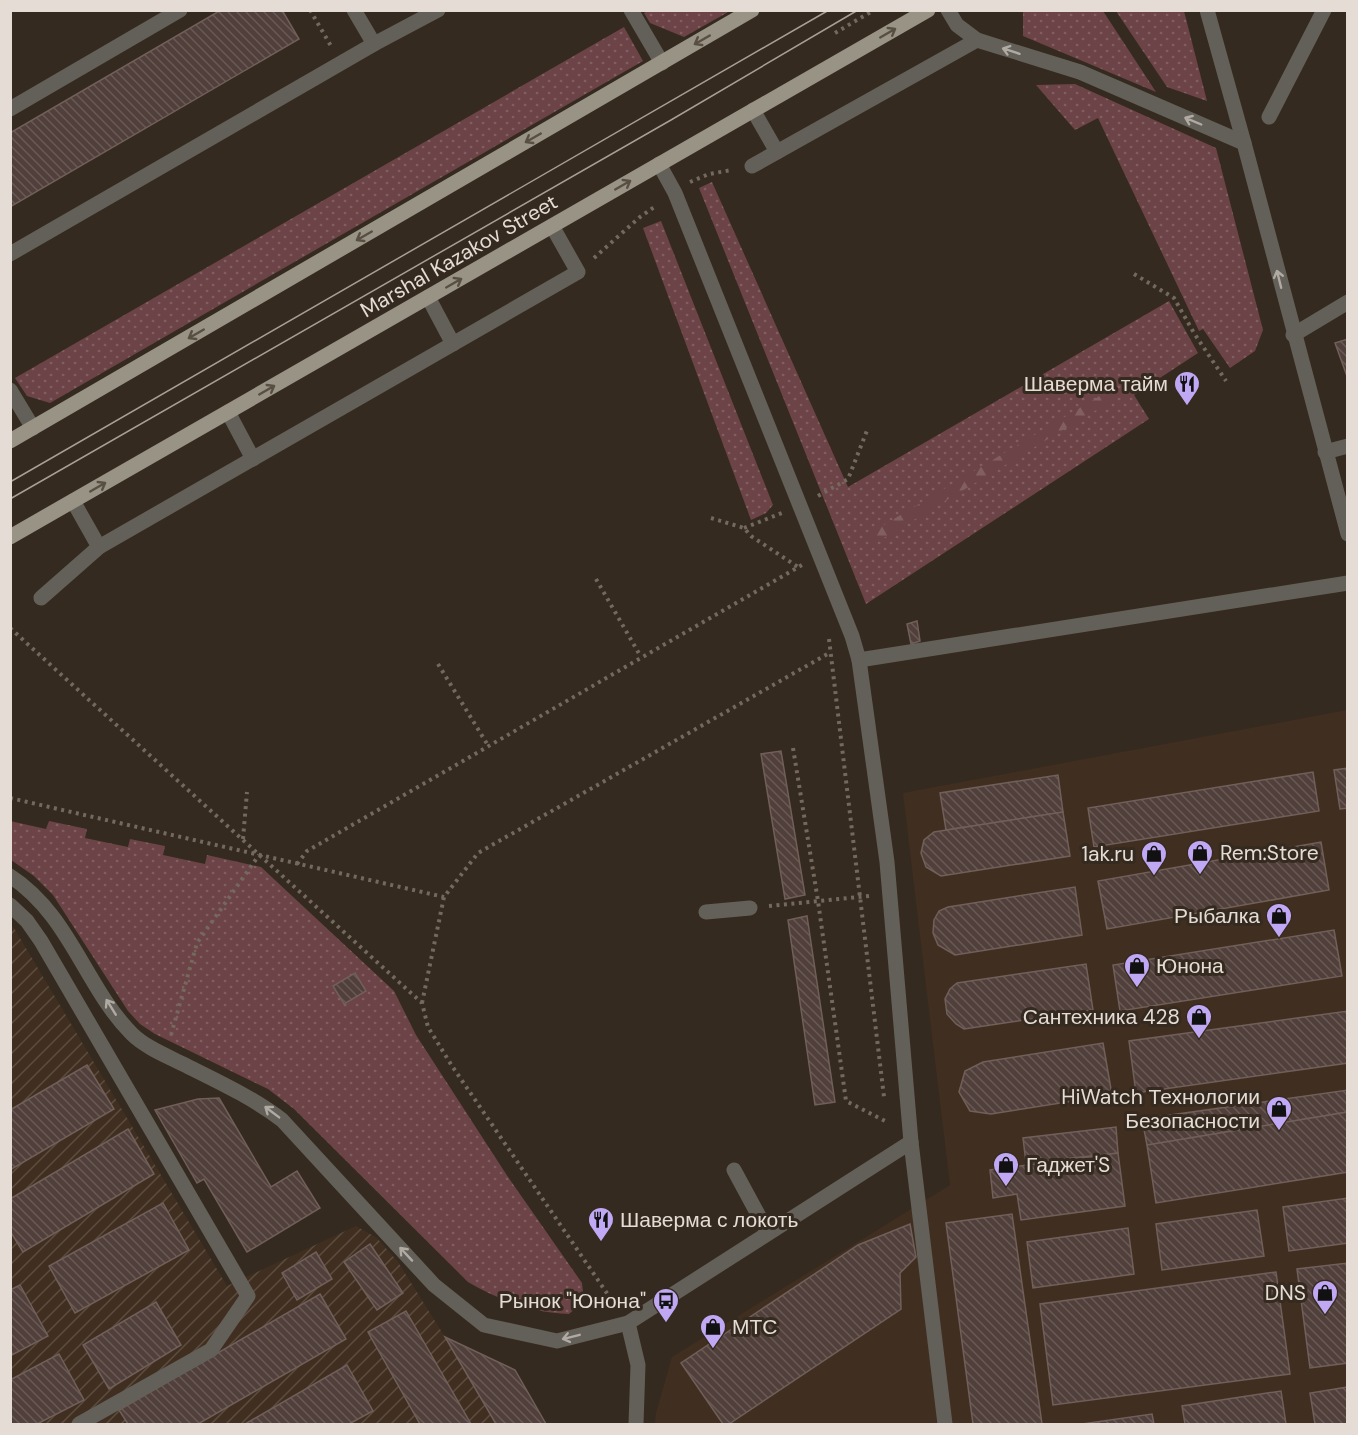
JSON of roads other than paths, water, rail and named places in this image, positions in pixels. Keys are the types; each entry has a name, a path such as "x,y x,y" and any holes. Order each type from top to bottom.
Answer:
{"main road":[{"path":"10,441 752,10"},
{"name":"Marshal Kazakov Street","path":"10,537 928,10"}],"street":[{"path":"10,109 180,10"},
{"path":"354,10 374,44"},
{"path":"10,254 374,44 438,10"},
{"path":"631,10 662,63"},
{"path":"948,10 957,25 977,40 1080,72 1244,143"},
{"path":"1207,10 1347,534"},
{"path":"1269,117 1324,10"},
{"path":"752,166 977,40"},
{"path":"753,110 777,152"},
{"path":"659,164 679,204 852,636 859,660 890,893 911,1142 945,1425"},
{"path":"41,598 99,547 578,272 552,226"},
{"path":"428,297 453,344"},
{"path":"1293,335 1347,302"},
{"path":"10,390 33,428"},
{"path":"228,412 253,459"},
{"path":"1325,452 1347,446"},
{"path":"73,501 99,547"},
{"path":"859,660 1347,583"},
{"path":"10,876 24,885 43,903 117,1017 134,1036 165,1055 260,1103 282,1120 434,1285 484,1325 557,1341 628,1323 911,1142"},
{"path":"10,905 27,921 41,941 248,1296 211,1350 103,1419 79,1425"},
{"path":"706,912 750,908"},
{"path":"734,1170 768,1233"},
{"path":"628,1323 638,1365 636,1425"}],"tram line":[{"path":"10,482 829,10"},
{"path":"10,499 671,120 858,10"}],"place":[{"name":"Шаверма тайм","path":"1187,407"},
{"name":"Rem:Store","path":"1200,876"},
{"name":"1ak.ru","path":"1154,877"},
{"name":"Рыбалка","path":"1279,939"},
{"name":"Юнона","path":"1137,989"},
{"name":"Сантехника 428","path":"1199,1040"},
{"name":"HiWatch Технологии Безопасности","path":"1279,1132"},
{"name":"Гаджет'S","path":"1006,1188"},
{"name":"Шаверма с локоть","path":"601,1243"},
{"name":"DNS","path":"1325,1316"},
{"name":"Рынок \"Юнона\"","path":"666,1324"},
{"name":"МТС","path":"713,1350"}]}
